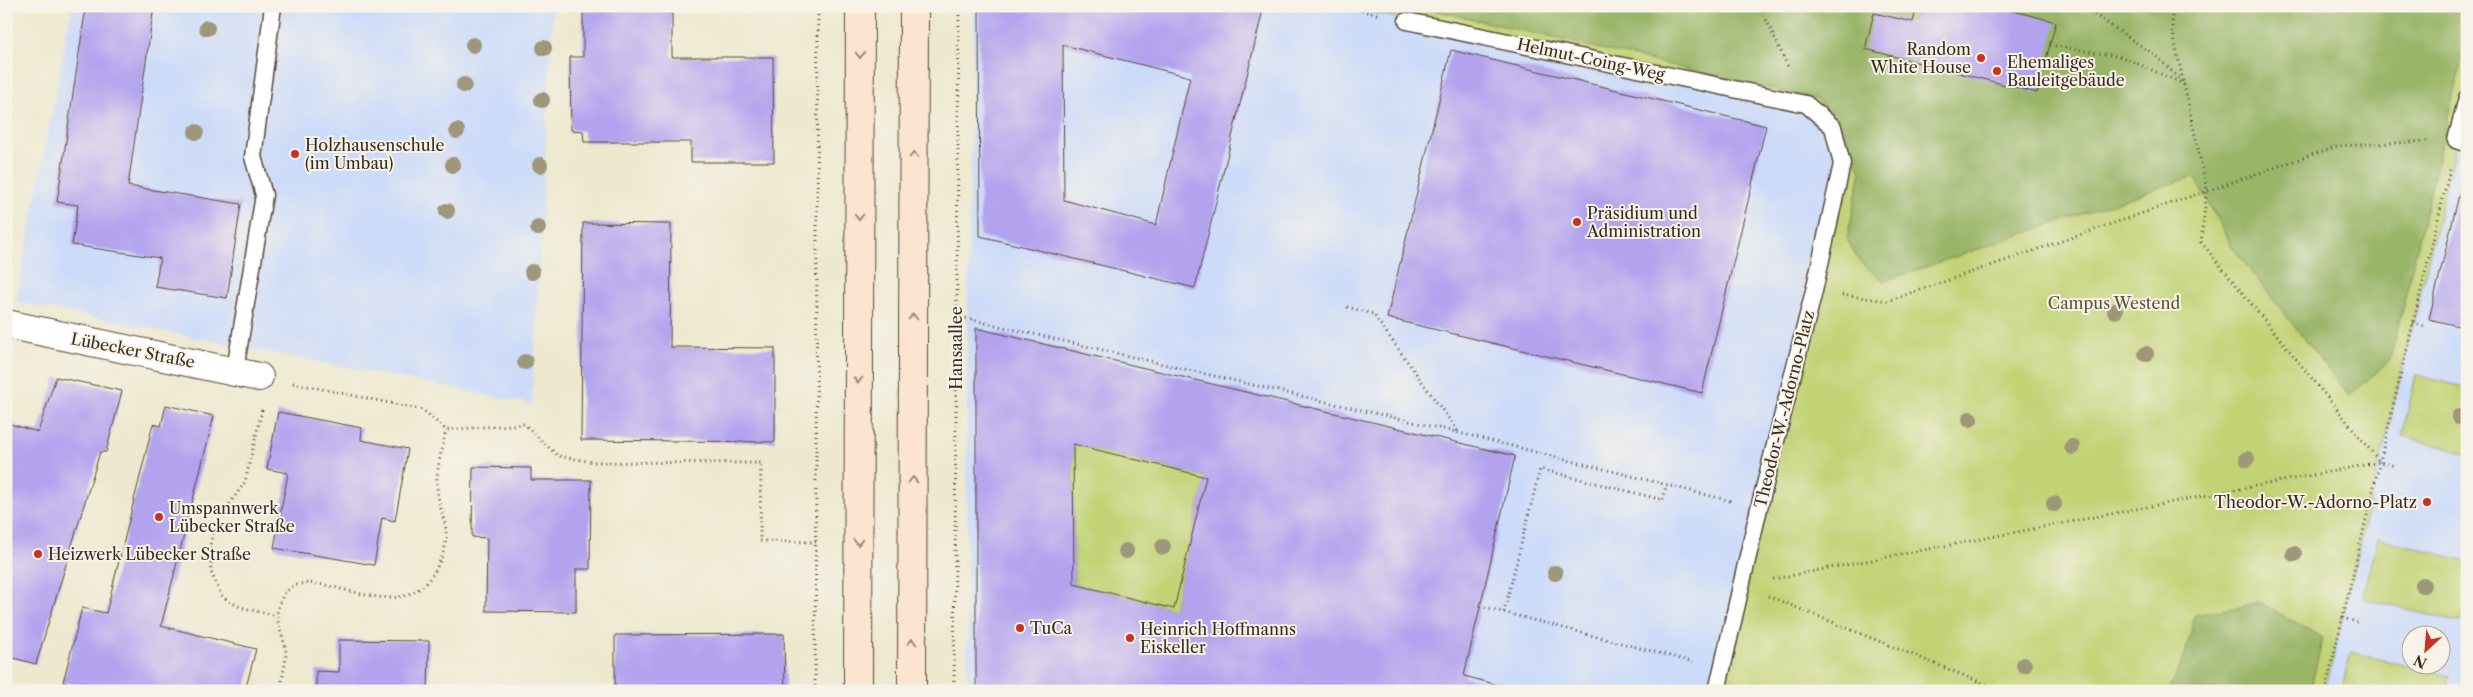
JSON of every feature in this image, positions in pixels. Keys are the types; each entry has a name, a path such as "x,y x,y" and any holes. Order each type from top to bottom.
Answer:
{"main road":[{"path":"858,691 860,6"},
{"path":"912,691 914,6"}],"street":[{"name":"Lübecker Straße","path":"6,324 254,375"}],"lane":[{"path":"254,375 264,195 253,156 273,6"},
{"name":"Helmut-Coing-Weg","path":"1407,21 1806,104 1833,127"},
{"path":"2462,141 2467,98"},
{"name":"Theodor-W.-Adorno-Platz","path":"1716,691 1759,508 1814,291 1842,164 1833,127"}],"path":[{"path":"815,691 818,6"},
{"name":"Hansaallee","path":"954,691 959,6"},
{"path":"1342,6 1407,21"},
{"path":"1760,6 1806,104"},
{"path":"2082,6 2156,56 2184,84"},
{"path":"2171,6 2174,39 2207,190 2201,242 2380,462"},
{"path":"2050,45 2122,57 2184,84"},
{"path":"1814,291 1888,301 2337,146 2462,141 2430,249 2325,691"},
{"path":"1347,307 1373,314 1460,433"},
{"path":"956,316 1460,433 1759,508"},
{"path":"2413,323 2427,327"},
{"path":"277,616 240,607 222,597 211,572 210,545 216,523 245,482 252,458 254,375 423,410 446,430 524,424 558,456 593,462 761,463 760,541 816,542"},
{"path":"281,691 286,650 277,616 280,602 288,589 307,583 326,584 366,596 380,598 399,597 416,593 429,582 439,563 446,541 445,519 437,486 446,430"},
{"path":"1741,586 2380,462 2395,466"},
{"path":"1504,612 1540,469 1662,500 1666,485"},
{"path":"1741,586 2002,691"},
{"path":"1480,606 1722,669"},
{"path":"2342,618 2358,622"}],"shaded area":[{"name":"Holzhausenschule (im Umbau)","path":"72,6 553,6 532,404 16,302"},
{"path":"974,6 2467,6 2467,691 967,691 967,337"}],"green space":[{"name":"Campus Westend","path":"1342,6 2442,6 2467,12 2467,98 2325,691 1716,691 1842,164 1833,127 1806,104"},
{"path":"1416,6 2442,6 2467,12 2467,38 2390,360 2349,396 2232,247 2194,176 1884,281 1860,262 1847,239 1861,171 1839,125 1816,99"},
{"path":"2416,375 2467,388 2467,454 2402,435"},
{"path":"1073,444 1206,477 1174,609 1074,584"},
{"path":"2378,538 2467,561 2467,600 2461,623 2363,598"},
{"path":"2261,603 2323,638 2310,691 2168,691 2185,655 2195,615"},
{"path":"2351,652 2400,664 2400,674 2441,674 2449,676 2445,691 2341,691"}],"building":[{"path":"86,6 154,6 128,186 241,204 227,298 155,287 160,258 72,245 78,205 57,202"},
{"path":"583,6 672,6 672,57 773,57 774,162 691,162 691,142 584,142 583,131 571,130 570,57 583,57"},
{"path":"979,6 1264,6 1195,288 980,236","holes":["1063,45 1190,77 1156,225 1064,200"]},
{"name":"Ehemaliges Bauleitgebäude","path":"1917,6 1995,6 2056,22 2037,93 1865,49 1874,13 1913,22"},
{"name":"Präsidium und Administration","path":"1451,50 1766,126 1702,393 1387,318"},
{"path":"2465,170 2467,170 2467,328 2429,319"},
{"path":"583,223 671,224 670,347 775,348 775,442 581,440"},
{"path":"976,328 1515,456 1464,676 1521,691 976,691","holes":["1073,444 1206,477 1174,609 1074,584"]},
{"name":"Heizwerk Lübecker Straße","path":"56,377 122,391 106,452 100,452 36,664 6,656 6,423 38,432"},
{"name":"Umspannwerk Lübecker Straße","path":"166,405 214,416 161,626 256,649 245,691 97,691 63,682 82,608 106,613 153,424 161,426"},
{"path":"278,412 362,428 361,440 408,449 395,521 382,518 374,565 274,548 288,473 267,469"},
{"path":"473,467 531,468 531,480 591,480 590,569 576,569 576,612 486,611 487,538 472,537"},
{"path":"784,634 785,691 615,691 615,635"},
{"path":"339,640 429,641 428,691 316,691 316,671 339,672"}],"place":[{"name":"Random White House","path":"1981,58"},
{"name":"Ehemaliges Bauleitgebäude","path":"1997,71"},
{"name":"Holzhausenschule (im Umbau)","path":"295,154"},
{"name":"Präsidium und Administration","path":"1577,222"},
{"name":"Theodor-W.-Adorno-Platz","path":"2427,502"},
{"name":"Umspannwerk Lübecker Straße","path":"159,517"},
{"name":"Heizwerk Lübecker Straße","path":"38,554"},
{"name":"TuCa","path":"1020,628"},
{"name":"Heinrich Hoffmanns Eiskeller","path":"1130,638"}]}
